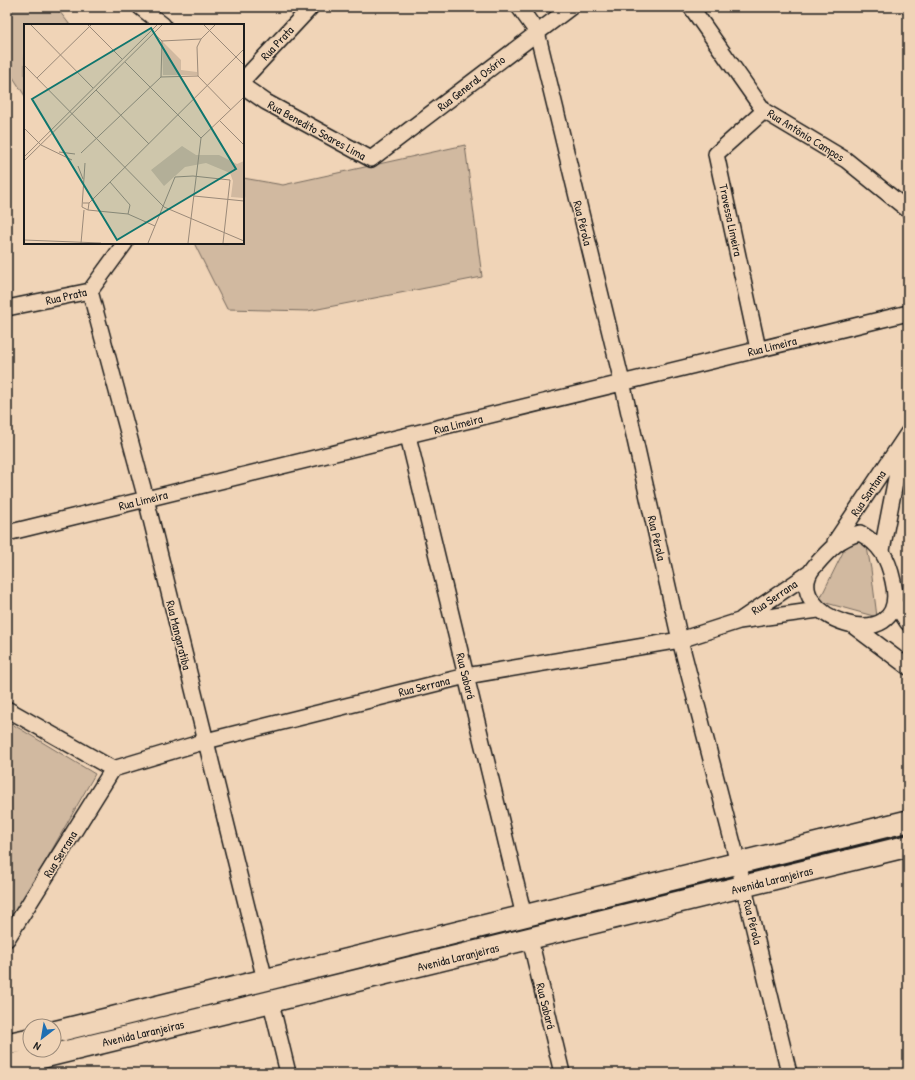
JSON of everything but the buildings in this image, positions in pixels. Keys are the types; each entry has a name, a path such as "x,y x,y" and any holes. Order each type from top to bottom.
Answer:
{"main road":[{"name":"Avenida Laranjeiras","path":"62,1030 908,822"},
{"name":"Avenida Laranjeiras","path":"9,1068 908,846"},
{"path":"7,1044 22,1040"}],"street":[{"path":"140,7 162,24"},
{"name":"Rua Prata","path":"244,79 311,7"},
{"name":"Rua Pérola","path":"519,7 537,32 622,382 680,640 738,863 789,1073"},
{"name":"Rua General Osório","path":"372,159 571,7"},
{"name":"Rua Antônio Campos","path":"691,7 764,111 846,160 908,210"},
{"name":"Rua Benedito Soares Lima","path":"244,87 266,102 372,159"},
{"name":"Travessa Limeira","path":"758,349 716,154 764,111"},
{"name":"Rua Prata","path":"7,308 90,291 124,244"},
{"name":"Rua Mangaratiba","path":"90,291 146,499 265,980"},
{"name":"Rua Limeira","path":"7,534 908,313"},
{"name":"Rua Sabará","path":"408,436 524,916"},
{"name":"Rua Santana","path":"832,546 905,436"},
{"name":"Rua Santana","path":"882,550 905,436"},
{"path":"852,625 873,626 888,618 896,605 896,591 891,569 882,550 873,541 860,534 848,536 832,546 808,574 808,594 818,610 852,625 908,667"},
{"name":"Rua Serrana","path":"739,621 808,574"},
{"path":"896,605 908,623"},
{"name":"Rua Serrana","path":"7,939 113,769 206,740 466,676 680,640 739,621 818,610"},
{"path":"7,710 113,769"},
{"name":"Rua Sabará","path":"530,939 562,1073"},
{"path":"271,1003 288,1073"}],"shaded area":[{"path":"7,7 56,7 69,24 24,24 24,94 7,68"},
{"path":"465,145 482,277 308,311 227,309 194,244 244,244 244,178 283,185"},
{"path":"850,538 866,542 877,617 819,601"},
{"path":"7,721 95,774 7,929"}]}
